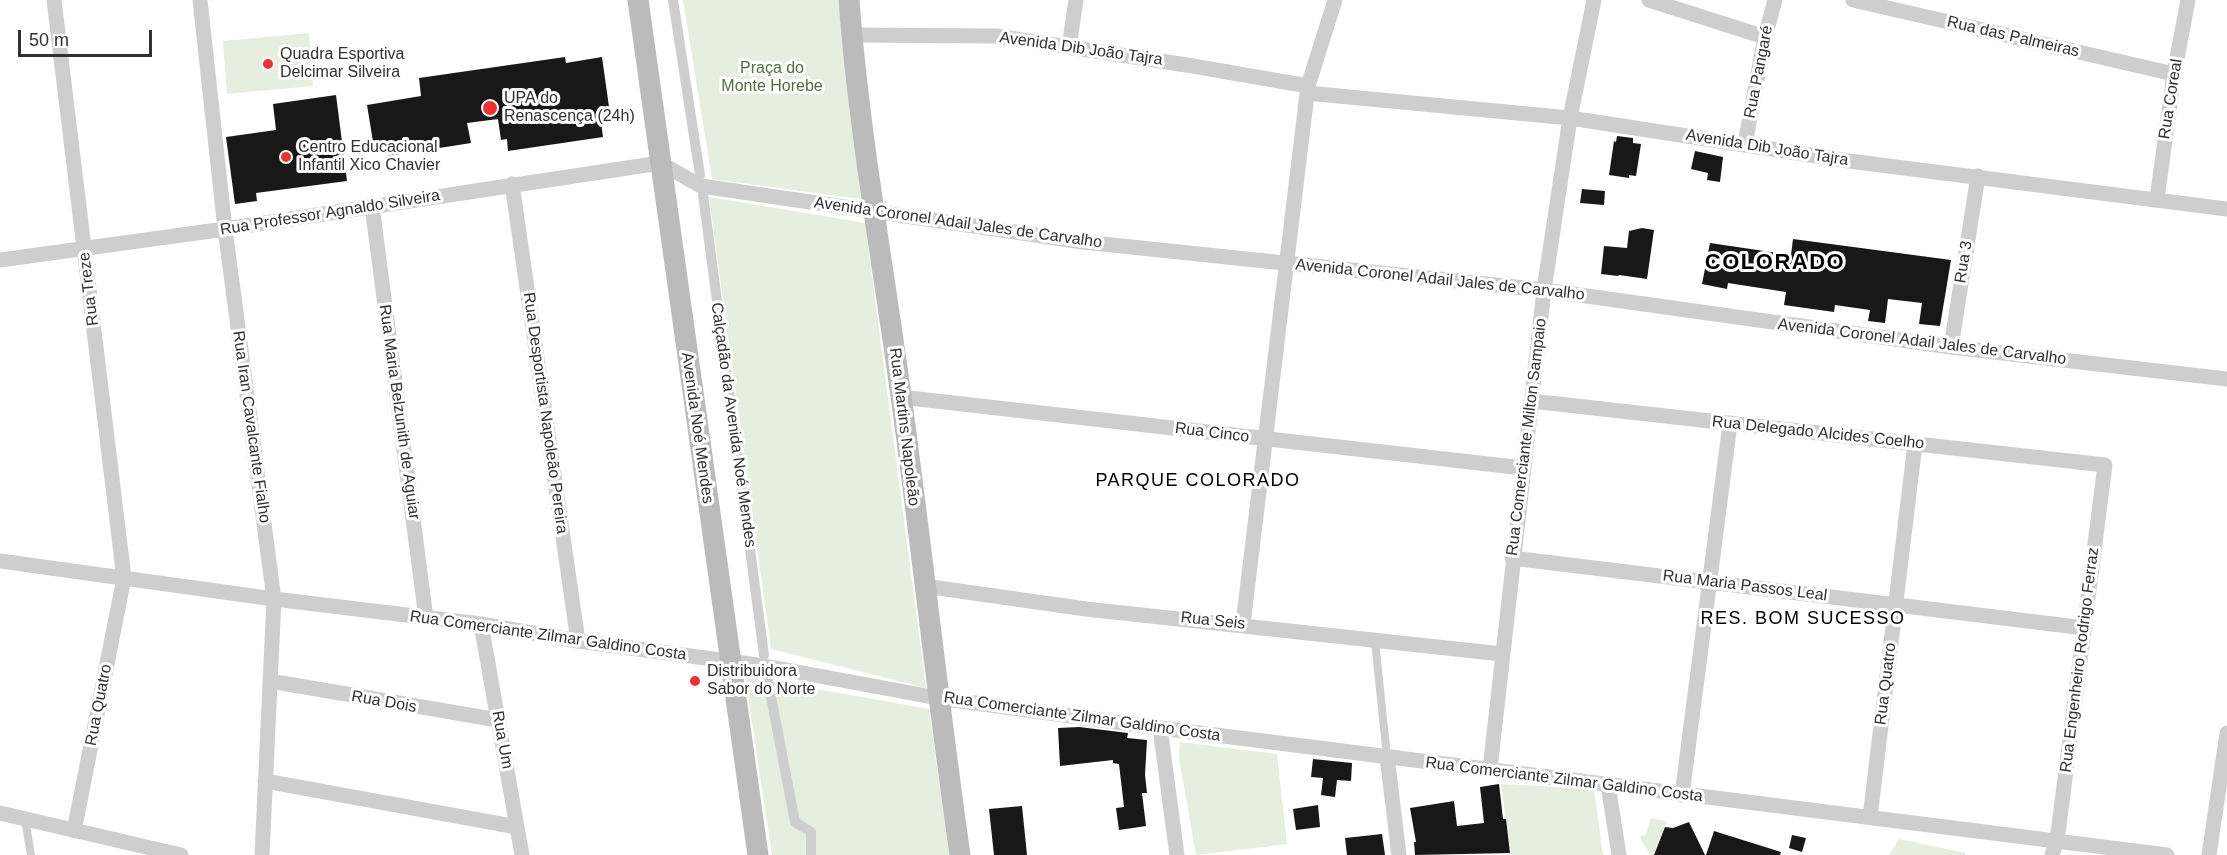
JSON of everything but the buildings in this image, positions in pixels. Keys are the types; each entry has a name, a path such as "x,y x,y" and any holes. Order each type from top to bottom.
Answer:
{"main road":[{"name":"Avenida Noé Mendes","path":"638,0 758,855"},
{"name":"Rua Martins Napoleão","path":"849,0 851,35 901,397 960,855"}],"street":[{"name":"Rua Treze","path":"54,0 124,578"},
{"name":"Rua Iran Cavalcante Fialho","path":"200,0 225,229 274,599 262,855"},
{"path":"673,0 700,175"},
{"path":"1069,47 1076,0"},
{"path":"1243,624 1307,90 1335,0"},
{"name":"Rua Comerciante Milton Sampaio","path":"1490,769 1544,290 1569,118 1594,0"},
{"path":"1649,0 1765,37"},
{"name":"Rua Pangaré","path":"1745,144 1765,37 1775,0"},
{"name":"Rua das Palmeiras","path":"1853,0 2174,74"},
{"name":"Rua Coreal","path":"2157,199 2174,74 2188,0"},
{"name":"Avenida Dib João Tajra","path":"851,35 996,36 1307,90 1569,118 1849,160 2227,209"},
{"name":"Rua Professor Agnaldo Silveira","path":"0,260 225,229 660,163"},
{"name":"Avenida Coronel Adail Jales de Carvalho","path":"660,163 701,186 1083,242 1544,290 1951,347 2227,379"},
{"name":"Rua 3","path":"1951,347 1978,176"},
{"name":"Rua Desportista Napoleão Pereira","path":"512,184 578,641"},
{"name":"Calçadão da Avenida Noé Mendes","path":"703,195 764,655"},
{"name":"Rua Maria Belzunith de Aguiar","path":"372,206 426,618"},
{"name":"Rua Cinco","path":"901,397 1523,468"},
{"name":"Rua Delegado Alcides Coelho","path":"1531,401 2105,465"},
{"path":"1682,795 1730,424"},
{"name":"Rua Quatro","path":"1870,817 1915,444"},
{"name":"Rua Engenheiro Rodrigo Ferraz","path":"2055,848 2105,465"},
{"name":"Rua Maria Passos Leal","path":"1512,558 2085,628"},
{"name":"Rua Comerciante Zilmar Galdino Costa","path":"0,561 274,599 481,624 578,641 765,666 938,698 1682,795 1870,817 2055,848 2167,855"},
{"name":"Rua Quatro","path":"74,831 124,578"},
{"name":"Rua Seis","path":"924,586 1086,609 1243,624 1502,654"},
{"name":"Rua Um","path":"481,624 522,855"},
{"path":"767,676 795,822 811,832 811,855"},
{"name":"Rua Dois","path":"270,681 498,720"},
{"path":"1160,728 1177,855"},
{"path":"2209,855 2227,733"},
{"path":"1387,757 1399,855"},
{"path":"265,781 517,827"},
{"path":"1608,785 1619,855"},
{"path":"0,813 181,855"}],"lane":[{"path":"1375,640 1387,757"},
{"path":"25,819 31,855"}],"green space":[{"name":"Praça do Monte Horebe","path":"683,0 838,0 861,199 712,179"},
{"name":"Quadra Esportiva Delcimar Silveira","path":"309,33 313,86 227,94 223,41"},
{"path":"709,197 865,223 926,688 771,649"},
{"path":"745,676 929,709 949,855 772,855"},
{"path":"1180,742 1277,754 1287,844 1196,855 1179,758"},
{"path":"1501,784 1594,789 1603,855 1511,855"},
{"path":"1651,818 1667,821 1653,855 1650,855 1641,839 1641,836 1645,836"},
{"path":"1899,839 1966,853 1965,855 1889,855"}],"place":[{"name":"Quadra Esportiva Delcimar Silveira","path":"268,64"},
{"name":"UPA do Renascença (24h)","path":"490,108"},
{"name":"Centro Educacional Infantil Xico Chavier","path":"286,157"},
{"name":"Distribuidora Sabor do Norte","path":"695,681"}],"district":[{"name":"COLORADO","path":"1775,263"},
{"name":"PARQUE COLORADO","path":"1198,481"},
{"name":"RES. BOM SUCESSO","path":"1803,619"}]}
